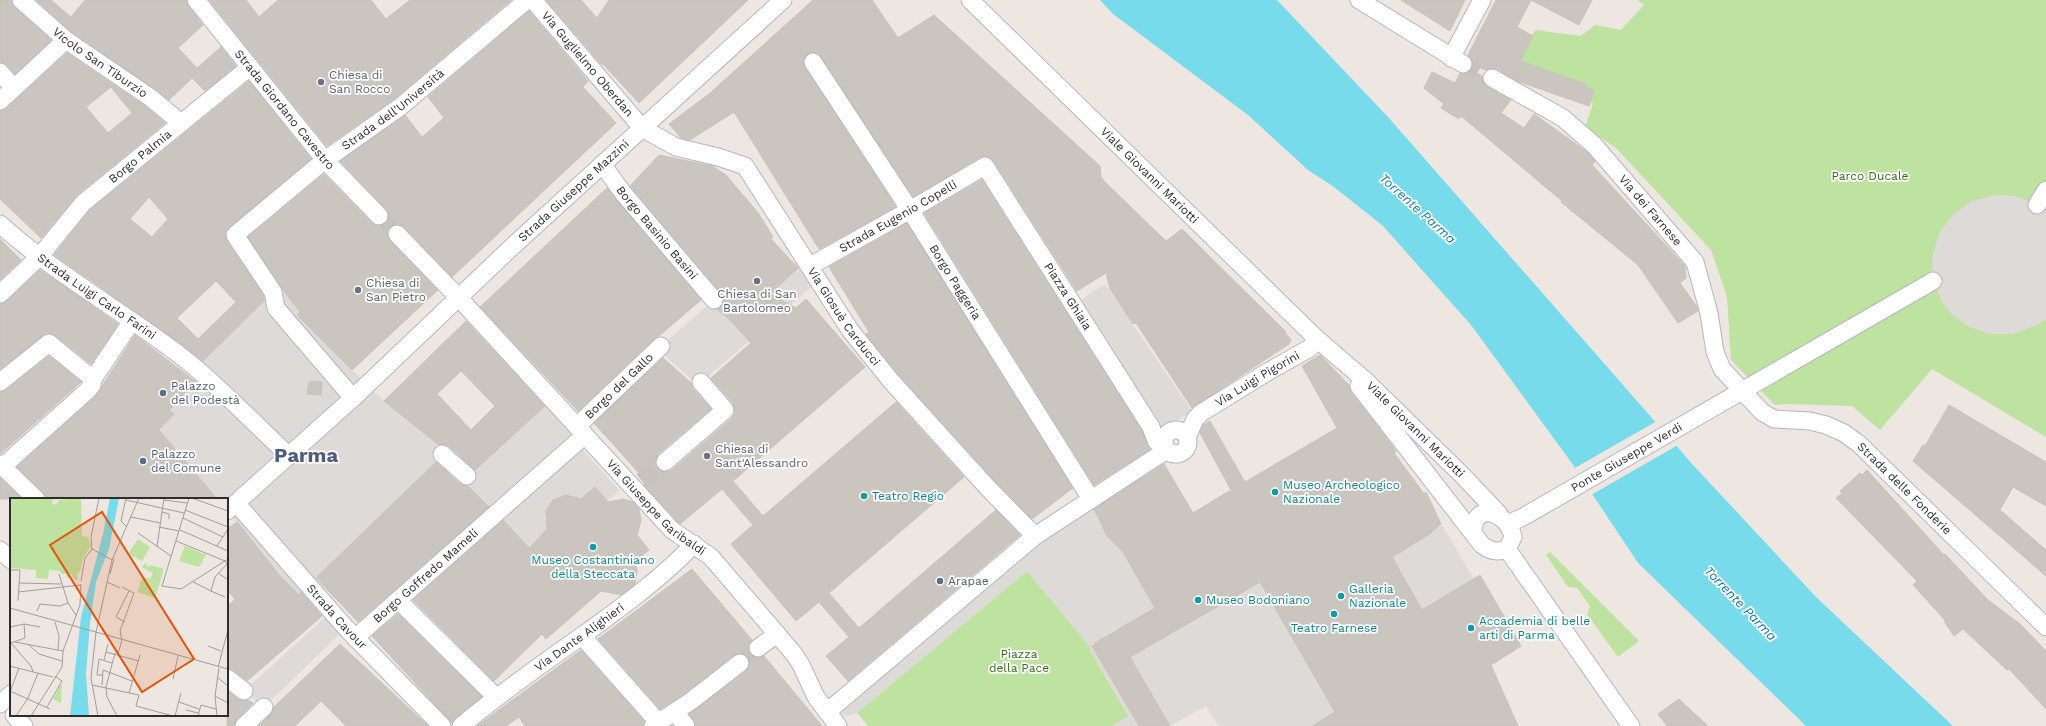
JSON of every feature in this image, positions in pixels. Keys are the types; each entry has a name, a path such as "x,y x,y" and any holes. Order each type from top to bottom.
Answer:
{"street":[{"name":"Vicolo San Tiburzio","path":"22,0 66,40 151,98 181,122"},
{"name":"Strada Giordano Cavestro","path":"196,0 325,160 379,216"},
{"name":"Strada dell'Università","path":"353,398 276,308 272,292 235,235 325,160 400,107 527,0"},
{"name":"Via Guglielmo Oberdan","path":"533,0 642,128"},
{"name":"Strada Giuseppe Mazzini","path":"232,507 368,385 602,164 783,0"},
{"name":"Viale Giovanni Mariotti","path":"970,0 1323,345 1367,382 1463,476 1503,519"},
{"path":"1359,0 1457,61 1482,0"},
{"path":"0,101 66,40"},
{"name":"Borgo Paggeria","path":"815,64 910,210 1091,499"},
{"name":"Borgo Palmia","path":"0,294 39,257 84,203 250,67"},
{"path":"0,72 14,88"},
{"name":"Via dei Farnese","path":"1492,78 1564,118 1594,145 1695,262 1709,313 1715,352 1722,369 1733,379 1742,391"},
{"name":"Via Giosuè Carducci","path":"642,128 676,147 718,157 745,166 850,330 890,381 987,487 1035,536"},
{"name":"Borgo Basinio Basini","path":"602,164 623,193 714,300"},
{"name":"Strada Eugenio Copelli","path":"810,266 985,166"},
{"name":"Piazza Ghiaia","path":"985,166 1151,427 1156,442 1169,441"},
{"path":"2037,205 2046,190"},
{"name":"Strada Luigi Carlo Farini","path":"0,224 39,257 132,321 196,368 289,456"},
{"path":"397,234 459,298"},
{"name":"Ponte Giuseppe Verdi","path":"1503,519 1526,515 1933,281"},
{"name":"Via Giuseppe Garibaldi","path":"459,298 581,430 638,485 676,534 694,544 711,557 798,659 813,691 838,726"},
{"path":"35,498 1,465 87,391 92,385 93,379 132,321"},
{"path":"0,382 49,344 93,379"},
{"name":"Viale Giovanni Mariotti","path":"1323,345 1473,532"},
{"name":"Via Luigi Pigorini","path":"1169,441 1196,417 1264,374 1310,348 1323,345"},
{"name":"Borgo del Gallo","path":"496,513 581,430 661,346"},
{"path":"665,462 725,410 701,382"},
{"name":"Strada delle Fonderie","path":"1742,391 1769,417 1778,420 1810,421 1826,425 1844,433 1859,444 2046,626"},
{"path":"827,712 1035,536 1161,453 1169,441 1180,453 1186,449 1188,431 1196,417"},
{"path":"442,454 468,476"},
{"name":"Strada Cavour","path":"232,507 355,638 442,726"},
{"path":"1491,512 1503,519 1513,537 1507,549 1499,552 1488,550 1482,545 1473,532 1474,522 1480,515 1491,512"},
{"name":"Borgo Goffredo Mameli","path":"355,638 496,513"},
{"name":"Via Dante Alighieri","path":"461,726 496,697 625,605 681,558 694,544"},
{"path":"1507,549 1631,726"},
{"path":"0,550 10,559"},
{"path":"398,600 496,697"},
{"path":"758,648 777,634"},
{"path":"582,636 655,724 675,712 740,663"},
{"path":"228,679 244,691"},
{"path":"244,726 264,707"},
{"path":"675,712 686,726"},
{"path":"15,716 24,726"}],"green space":[{"name":"Parco Ducale","path":"1637,0 2046,0 2046,437 1932,369 1880,430 1852,406 1775,405 1731,360 1727,297 1711,250 1616,148 1585,127 1593,103 1590,102 1594,90 1585,86 1586,84 1520,61 1535,30 1581,36 1595,25 1621,30 1644,5"},
{"path":"1550,552 1639,641 1618,657 1587,614 1590,606 1577,588 1568,587 1546,555"},
{"name":"Piazza della Pace","path":"1027,571 1091,648 1093,647 1139,726 868,726 857,713"}],"shaded area":[{"path":"1994,195 2016,196 2037,205 2046,211 2046,319 2035,326 2013,334 1989,334 1967,326 1949,312 1942,302 1933,281 1932,257 1939,234 1945,224 1953,215 1972,201"},
{"path":"798,261 815,284 698,385 664,355 661,346 714,300 721,313 725,316 747,315 798,268 794,264"},
{"path":"1105,284 1192,411 1153,436 1073,305"},
{"path":"279,285 300,312 297,315 354,372 384,401 446,450 440,459 299,595 280,576 228,512 228,498 216,498 159,431 174,414 169,410 193,385 195,386 202,379 192,371"},
{"path":"547,404 568,427 576,442 619,491 607,501 579,501 567,495 553,500 546,511 546,521 549,527 528,547 466,483 467,476"},
{"path":"1092,505 1107,536 1123,552 1155,608 1095,643 1093,646 1139,726 1111,726 1128,716 1090,651 1091,648 1027,571 857,713 844,717 828,697 849,683 1022,535"},
{"path":"1442,525 1474,579 1422,610 1392,557"},
{"path":"1260,582 1335,712 1312,726 1221,726 1218,725 1206,706 1170,726 1130,657"},
{"path":"332,611 346,628 264,707 244,691"}],"water":[{"name":"Torrente Parma","path":"1100,0 1277,0 1388,117 1694,466 1816,597 1953,726 1806,726 1638,563 1571,462 1471,325 1383,226 1334,187 1308,170 1248,115 1113,14"}],"pier":[{"path":"1657,421 1678,445 1591,495 1573,469"}],"building":[{"path":"0,0 11,0 14,7 51,40 15,74 7,65 0,62"},
{"path":"36,0 51,0 71,17 85,0 186,0 188,6 203,25 178,48 197,68 221,47 236,66 205,91 192,78 169,100 72,32"},
{"path":"209,0 246,0 259,17 278,0 371,0 386,19 410,0 511,0 394,99 327,146"},
{"path":"546,0 581,0 597,18 609,0 748,0 639,103 603,64 602,65"},
{"path":"813,0 872,0 898,38 934,15 1100,166 1101,177 1105,182 1166,241 1182,229 1286,332 1285,333 1291,340 1289,344 1192,408 1136,323 1133,324 1110,289 1106,273 1077,291 993,160 985,156 980,157 913,197 821,57 813,52 804,57 805,67 896,207 819,249 734,112 690,140 681,138 669,124 709,94"},
{"path":"1401,0 1465,0 1450,31"},
{"path":"1496,0 1531,0 1517,27 1533,36 1520,61 1586,84 1585,86 1594,90 1589,106 1517,81 1497,69 1486,70 1473,65 1472,60 1468,55"},
{"path":"1531,0 1592,0 1579,25"},
{"path":"529,11 588,81 583,87 616,123 452,277 404,227 399,224 390,227 387,232 390,241 438,290 352,370 297,315 300,312 283,290 248,237 324,174 372,223 377,226 386,223 389,218 386,209 340,161 405,115 422,137 444,118 428,97"},
{"path":"67,53 145,106 165,123 77,195 41,238 0,199 0,111 7,108","holes":["111,87 132,113 108,133 86,107"]},
{"path":"1472,69 1482,76 1483,83 1511,100 1501,113 1524,128 1534,114 1587,152 1595,161 1592,165 1685,266 1686,278 1680,283 1697,307 1698,311 1678,323 1638,265 1561,202 1562,201 1461,116 1459,119 1441,108 1444,104 1424,88 1432,72 1455,83 1460,73 1467,73"},
{"path":"249,81 311,159 226,231 227,241 264,296 264,301 203,361 161,329 54,255 90,210","holes":["149,197 168,219 152,237 130,219","216,281 236,302 198,339 177,318"]},
{"path":"659,155 712,166 726,175 759,214 773,237 771,239 798,268 770,294 796,308 806,299 865,367 733,481 763,516 896,402 964,477 829,593 859,628 996,510 1020,535 848,681 826,656 849,637 819,602 796,621 731,544 753,525 722,489 680,524 644,485 646,483 638,472 594,423 663,358 691,383 693,389 711,409 658,454 655,464 658,469 666,472 672,470 732,418 735,413 733,403 711,378 751,343 728,318 719,311 718,309 724,303 722,294 630,186"},
{"path":"982,180 1142,431 1150,449 1094,485 924,213"},
{"path":"607,188 701,300 654,339 578,411 480,307"},
{"path":"907,223 1073,488 1032,519 994,480 899,375 866,334 869,332 829,267"},
{"path":"0,239 21,260 0,280"},
{"path":"40,270 118,324 91,364 55,335 47,333 0,369 0,304 7,301"},
{"path":"466,321 545,406 475,470 449,446 439,445 384,401","holes":["461,371 495,406 471,430 437,394"]},
{"path":"135,335 196,382 169,410 174,414 159,430 216,498 46,498 43,492 17,467 95,397"},
{"path":"1320,355 1349,385 1351,392 1392,445 1396,452 1394,453 1424,494 1426,492 1441,524 1430,534 1392,557 1422,610 1480,575 1521,646 1491,665 1518,726 1312,726 1335,712 1260,582 1130,657 1170,726 1139,726 1092,646 1155,608 1123,552 1107,536 1094,509 1164,464 1193,513 1231,490 1200,433 1203,425 1210,421 1245,482 1337,428 1302,366"},
{"path":"49,356 81,382 0,454 0,392 6,390"},
{"path":"309,381 322,382 321,395 307,394"},
{"path":"1949,405 2046,462 2046,506 2013,487 2000,510 2046,550 2046,576 1913,461 1923,445 1925,446"},
{"path":"436,462 460,484 468,486 489,507 358,622 316,578"},
{"path":"1867,470 1944,555 1945,554 1987,599 2020,624 2046,651 2046,709 2009,669 2007,670 1963,629 1954,636 1944,621 1945,620 1913,585 1917,581 1836,498 1842,493 1840,491 1860,473 1862,475"},
{"path":"0,478 21,498 0,499"},
{"path":"595,487 608,502 624,499 633,502 639,509 641,521 637,535 649,550 635,561 637,572 635,584 621,595 601,591 546,639 542,634 494,681 413,600 503,520 529,548 547,529 546,511 553,500 566,495 581,499"},
{"path":"237,522 280,576 299,595 301,592 322,616 247,681 233,670 228,668 228,606 235,599 228,591 228,528"},
{"path":"692,569 752,640 748,649 750,654 759,658 764,656 822,726 696,726 689,714 746,671 750,662 748,657 739,653 734,655 685,693 660,709 598,639"},
{"path":"398,614 482,697 455,718 452,723 372,636"},
{"path":"340,644 428,726 346,726 321,701 295,726 259,726 271,714 274,707"},
{"path":"581,650 644,721 643,726 525,726 519,717 506,726 477,726"},
{"path":"228,692 238,699 248,700 253,703 237,719 234,726 227,726"},
{"path":"1679,699 1708,726 1667,726 1658,714"}],"tunnel":[{"path":"1463,64 1492,78"},
{"path":"379,216 397,234"},
{"path":"642,481 665,462"},
{"path":"740,663 758,648"}],"place":[{"name":"Chiesa di San Rocco","path":"321,82"},
{"name":"Chiesa di San Bartolomeo","path":"757,281"},
{"name":"Chiesa di San Pietro","path":"358,290"},
{"name":"Palazzo del Podestà","path":"163,393"},
{"name":"Chiesa di Sant'Alessandro","path":"707,456"},
{"name":"Palazzo del Comune","path":"143,461"},
{"name":"Museo Archeologico Nazionale","path":"1275,492"},
{"name":"Teatro Regio","path":"864,496"},
{"name":"Museo Costantiniano della Steccata","path":"593,547"},
{"name":"Arapae","path":"940,581"},
{"name":"Galleria Nazionale","path":"1341,596"},
{"name":"Museo Bodoniano","path":"1198,600"},
{"name":"Teatro Farnese","path":"1334,614"},
{"name":"Accademia di belle arti di Parma","path":"1471,628"}],"district":[{"name":"Parma","path":"306,455"}]}
